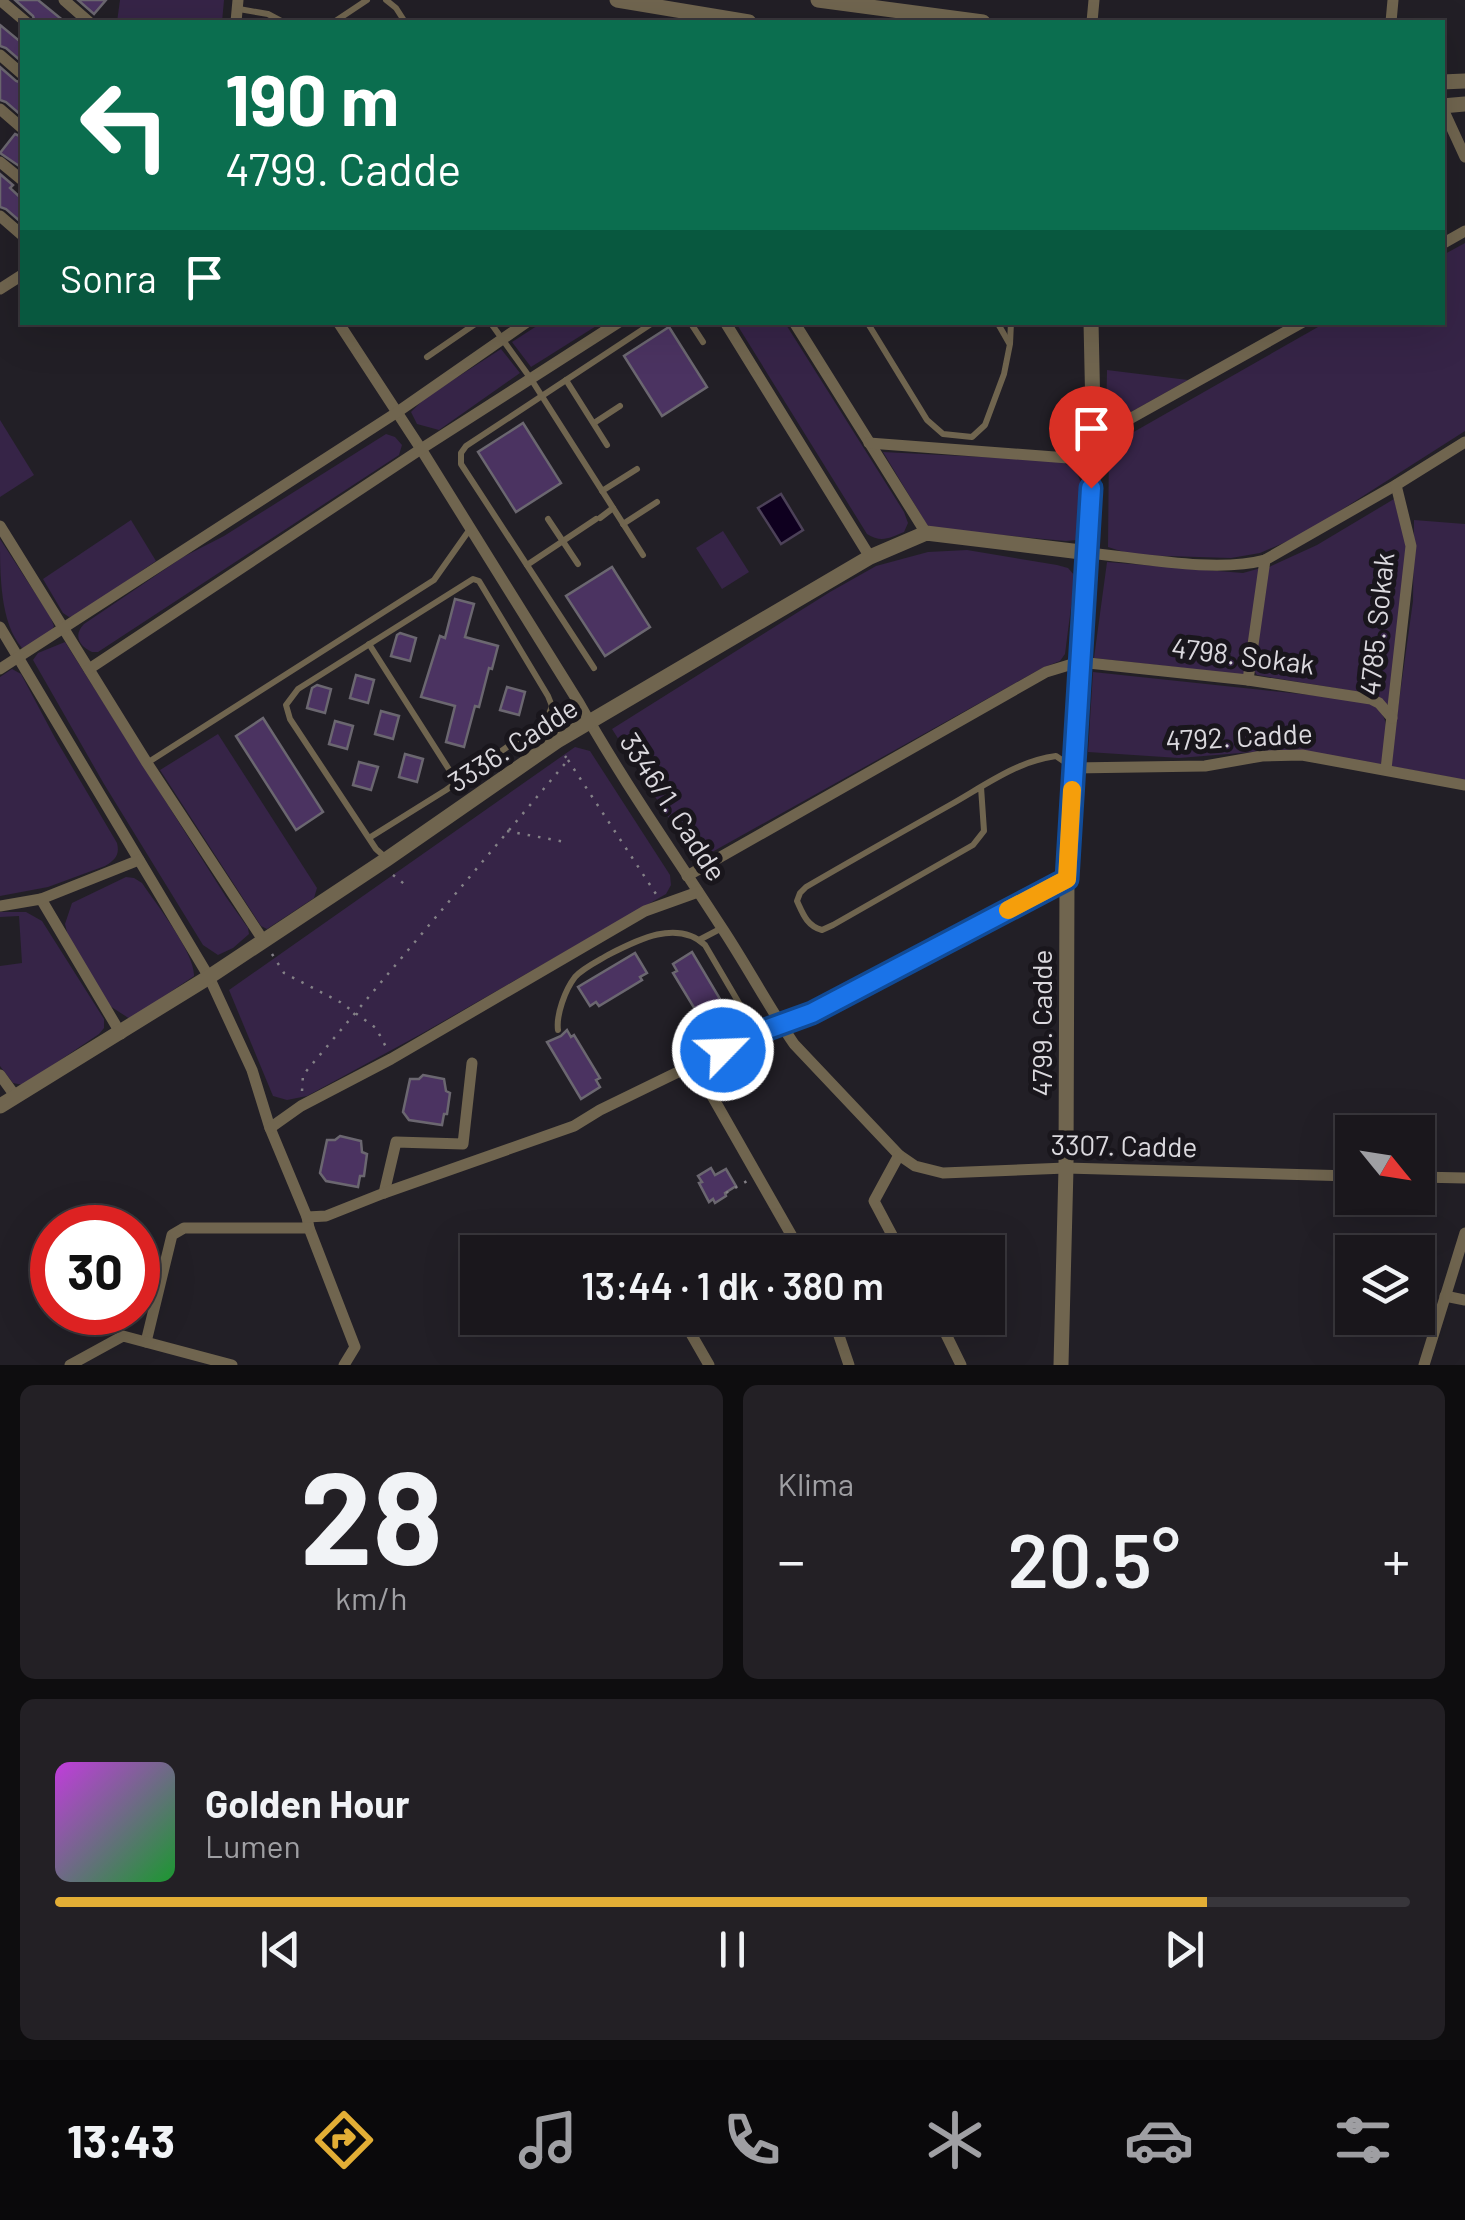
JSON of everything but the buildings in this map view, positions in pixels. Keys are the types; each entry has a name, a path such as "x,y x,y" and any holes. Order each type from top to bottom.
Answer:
{"street":[{"path":"0,0 24,20"},
{"path":"64,0 87,20"},
{"path":"617,0 687,18 714,20"},
{"path":"818,0 968,20"},
{"path":"0,55 20,72"},
{"path":"0,109 20,126"},
{"path":"1445,113 1465,157"},
{"path":"0,162 20,178"},
{"path":"0,216 20,233"},
{"name":"3346/1. Cadde","path":"340,325 781,1025 794,1044 899,1156"},
{"path":"0,669 523,325"},
{"path":"89,668 614,325"},
{"path":"727,325 870,557"},
{"path":"796,325 926,534"},
{"name":"4799. Cadde","path":"1061,1365 1067,879 1094,460 1091,325"},
{"path":"1092,440 1299,325"},
{"path":"1089,553 1225,566 1265,560 1465,442"},
{"path":"869,443 1094,460"},
{"name":"4785. Sokak","path":"1386,769 1412,546 1396,485"},
{"path":"0,526 147,763 263,940"},
{"name":"3336. Cadde","path":"0,1106 210,977 557,741 870,557 926,534 1089,553"},
{"path":"1248,680 1265,560"},
{"path":"0,626 210,977 252,1070 270,1128 355,1348 344,1365"},
{"path":"687,876 1046,672 1080,662"},
{"name":"4798. Sokak","path":"1080,662 1248,680 1371,699 1380,703 1392,718"},
{"name":"4792. Cadde","path":"1073,768 1205,766 1262,756 1302,755 1465,784"},
{"path":"0,906 41,899 138,860"},
{"path":"146,1342 172,1234 184,1228 308,1222 574,1126 754,1034 812,1013 1067,879"},
{"path":"270,1128 301,1106 391,1059 645,911 698,892"},
{"path":"41,899 121,1034"},
{"path":"384,1193 396,1142 463,1144 472,1063"},
{"path":"0,1075 16,1097"},
{"path":"711,1094 791,1235"},
{"path":"892,1235 874,1201 899,1156"},
{"name":"3307. Cadde","path":"899,1156 916,1166 942,1173 1066,1168 1335,1176"},
{"path":"1435,1177 1465,1178"},
{"path":"1424,1365 1465,1233"},
{"path":"1446,1296 1465,1300"},
{"path":"692,1335 709,1365"},
{"path":"839,1335 849,1365"},
{"path":"946,1335 961,1365"},
{"path":"70,1365 123,1336 232,1365"}],"lane":[{"path":"337,20 367,0"},
{"path":"386,0 404,20"},
{"path":"238,4 279,20"},
{"path":"427,357 474,325"},
{"path":"492,325 643,555"},
{"path":"594,668 460,459 466,446 649,325"},
{"path":"692,325 703,342"},
{"path":"870,325 927,420 943,434 972,436 984,425 1004,374 1011,325"},
{"path":"999,325 1010,344"},
{"path":"566,380 607,444"},
{"path":"594,423 620,406"},
{"path":"602,491 637,469"},
{"path":"624,524 657,502"},
{"path":"527,565 613,508"},
{"path":"548,518 578,564"},
{"path":"147,763 434,580 470,528"},
{"path":"369,838 547,720 552,706 480,581 473,579 298,689 286,705 290,719 383,862"},
{"path":"369,644 457,782"},
{"path":"981,787 984,831 973,845 833,926 822,930 806,920 797,901 806,887 981,787 1036,758 1056,756 1073,768"},
{"path":"699,940 722,928"},
{"path":"558,1030 556,1024 576,977 596,962 651,936 686,934 699,940 746,1015"}],"path":[{"path":"557,741 662,904"},
{"path":"301,1106 303,1075 568,760"},
{"path":"507,832 564,842"},
{"path":"383,862 408,887"},
{"path":"263,940 284,973 356,1012 376,1028 391,1059"},
{"path":"726,1193 757,1175"}],"shaded area":[{"path":"120,0 224,0 222,20 117,20"},
{"path":"1465,243 1465,431 1302,535 1260,553 1231,558 1133,555 1108,547 1109,446 1321,325 1445,325 1445,254"},
{"path":"538,325 598,325 531,367 512,342"},
{"path":"737,325 786,325 904,512 908,523 904,532 881,539 867,534"},
{"path":"501,349 520,373 439,430 417,424 411,412 425,398"},
{"path":"1107,370 1188,380 1106,426"},
{"path":"0,420 34,475 0,497"},
{"path":"386,434 402,445 399,455 98,652 81,643 78,636 84,624 183,557 224,536"},
{"path":"883,452 1061,461 1078,475 1081,483 1081,535 1066,541 935,529 927,525"},
{"path":"781,494 803,530 781,544 758,508"},
{"path":"1394,499 1406,543 1406,560 1390,706 1371,694 1257,675 1253,669 1267,568 1317,545"},
{"path":"131,520 156,561 75,616 63,613 43,579"},
{"path":"1414,520 1465,524 1465,780 1390,766 1413,601"},
{"path":"723,531 749,572 722,589 696,548"},
{"path":"0,539 54,626 27,647 22,648 15,638 5,612"},
{"path":"967,550 1057,565 1068,568 1075,576 1065,654 1060,661 696,861 612,729 876,566 928,552"},
{"path":"1107,562 1243,573 1261,568 1245,675 1094,658"},
{"path":"65,642 248,928 249,934 233,948 218,955 203,945 33,660 38,653"},
{"path":"12,669 21,674 118,851 105,866 48,887 0,896 0,677"},
{"path":"1093,672 1367,701 1385,721 1381,766 1265,751 1179,758 1088,752"},
{"path":"218,734 317,888 314,898 267,929 261,926 160,770"},
{"path":"575,747 590,751 670,875 671,885 666,894 307,1096 287,1100 273,1096 229,990"},
{"path":"126,877 142,883 165,916 182,942 194,976 130,1019 110,1006 68,936 65,924 72,903"},
{"path":"0,912 26,912 42,921 104,1019 99,1034 23,1085 13,1083 0,1066 0,966 22,963 19,916 0,917"}],"slow traffic":[{"path":"1008,910 1067,879 1072,790"}],"route":[{"path":"723,1050 812,1013 1067,879 1091,488"}]}
